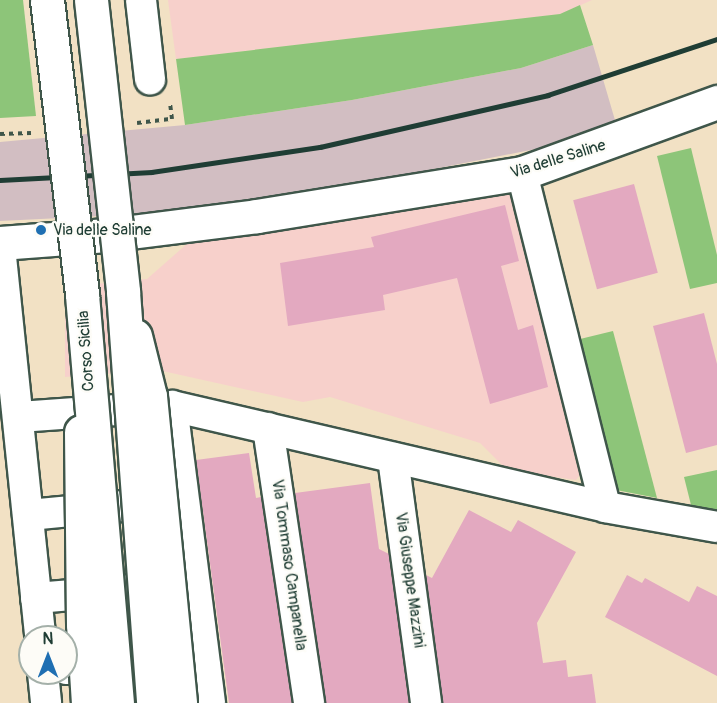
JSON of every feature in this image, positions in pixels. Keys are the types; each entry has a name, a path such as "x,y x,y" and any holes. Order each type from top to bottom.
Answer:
{"street":[{"name":"Corso Sicilia","path":"47,0 82,295 117,703"},
{"path":"91,0 123,292 153,703"},
{"path":"141,0 150,79"},
{"name":"Via delle Saline","path":"0,245 106,235 257,216 522,173 717,102"},
{"path":"522,173 605,507"},
{"path":"0,245 20,417 39,625"},
{"path":"123,292 150,396 180,703"},
{"path":"82,295 82,578 88,703"},
{"path":"20,417 172,406 605,507 717,527"},
{"path":"172,406 210,703"},
{"name":"Via Tommaso Campanella","path":"268,428 309,703"},
{"name":"Via Giuseppe Mazzini","path":"393,458 426,703"},
{"path":"29,515 184,500"},
{"path":"36,598 195,585"},
{"path":"78,668 204,656"},
{"path":"44,685 46,703"}],"shaded area":[{"path":"168,0 592,0 561,14 176,59"},
{"path":"593,45 617,127 571,142 358,184 142,214 0,221 0,142 185,125 352,100 521,68"},
{"path":"516,193 584,470 576,480 507,470 480,443 330,397 303,402 158,370 65,377 65,287 147,279 188,243"}],"green space":[{"path":"0,0 23,0 36,116 0,118"},
{"path":"580,5 593,45 521,68 352,100 185,125 176,59 560,14"},
{"path":"691,148 717,255 717,283 690,289 657,156"},
{"path":"613,331 657,498 616,490 610,477 576,340"},
{"path":"717,470 717,510 691,505 684,477"}],"building":[{"path":"634,184 658,273 597,289 573,200"},
{"path":"505,205 519,261 501,266 518,330 533,325 548,387 490,404 457,278 383,295 385,310 288,326 280,263 374,247 371,237"},
{"path":"704,313 717,364 717,445 686,453 653,326"},
{"path":"249,453 256,498 261,497 292,703 229,703 196,460"},
{"path":"370,483 379,549 389,554 409,703 326,703 295,493"},
{"path":"469,510 511,532 518,520 576,552 537,623 543,663 566,660 568,677 592,674 596,703 443,703 426,575 432,578"},
{"path":"627,575 642,583 645,578 689,602 697,586 717,596 717,676 605,617"}],"railway":[{"path":"0,180 152,172 320,147 548,95 717,39"}],"place":[{"name":"Via delle Saline","path":"41,230"}]}
